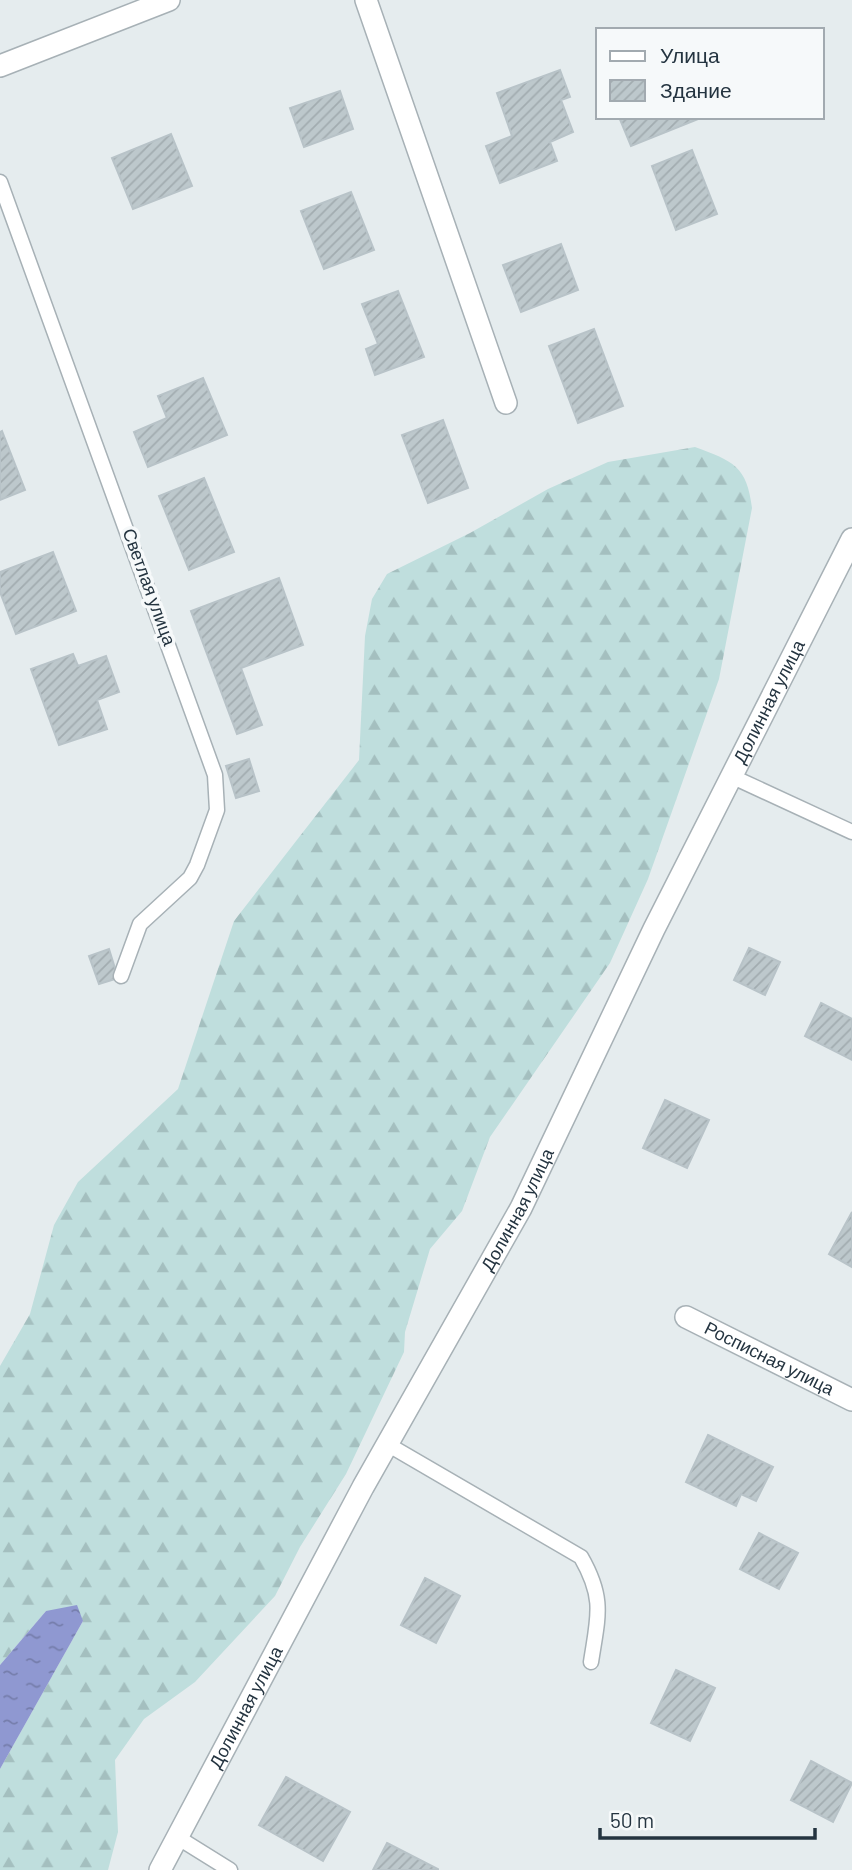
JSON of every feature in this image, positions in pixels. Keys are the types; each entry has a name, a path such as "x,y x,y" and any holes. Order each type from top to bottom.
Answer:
{"street":[{"path":"0,66 169,0"},
{"path":"366,0 506,402"},
{"name":"Долинная улица","path":"160,1870 387,1444 521,1208 654,929 852,539"},
{"name":"Росписная улица","path":"686,1317 852,1400"}],"lane":[{"name":"Светлая улица","path":"0,182 215,775 218,810 197,864 190,878 140,924 121,976"},
{"path":"733,777 852,832"},
{"path":"387,1444 582,1557 597,1584 598,1615 591,1662"},
{"path":"177,1837 230,1870"}],"green space":[{"path":"695,447 736,467 746,483 752,508 719,679 648,879 610,963 490,1137 462,1211 430,1249 405,1332 404,1352 346,1474 300,1547 275,1596 195,1682 144,1719 115,1760 118,1832 108,1870 0,1870 0,1769 83,1621 46,1611 0,1665 0,1366 30,1314 54,1225 78,1182 178,1089 234,921 359,760 365,636 372,599 387,574 470,533 548,489 608,462"}],"water":[{"path":"77,1605 83,1621 0,1769 0,1665 46,1611"}],"building":[{"path":"560,70 570,97 561,100 573,132 550,142 557,161 500,183 486,146 512,136 497,93"},
{"path":"340,91 353,129 304,147 290,108"},
{"path":"620,119 698,119 631,146"},
{"path":"171,134 192,186 133,209 112,158"},
{"path":"692,150 717,214 676,230 652,166"},
{"path":"351,192 374,250 324,269 301,211"},
{"path":"561,244 578,290 521,312 503,265"},
{"path":"398,291 424,357 375,375 366,349 378,344 362,304"},
{"path":"594,329 623,406 578,423 549,346"},
{"path":"203,378 227,435 148,467 134,432 167,418 158,396"},
{"path":"443,420 468,488 428,503 402,435"},
{"path":"2,431 25,490 0,500 0,432"},
{"path":"204,478 234,552 189,570 159,496"},
{"path":"53,552 76,611 16,634 0,592 0,572"},
{"path":"279,578 303,645 241,668 262,725 237,734 191,611"},
{"path":"73,654 78,666 106,656 119,692 97,700 107,729 59,745 31,669"},
{"path":"249,759 259,791 236,798 226,766"},
{"path":"749,948 780,962 765,995 734,980"},
{"path":"109,949 118,978 99,984 89,956"},
{"path":"821,1003 852,1019 852,1060 805,1036"},
{"path":"665,1100 709,1120 687,1168 643,1148"},
{"path":"852,1212 852,1267 829,1254"},
{"path":"708,1435 773,1467 756,1501 741,1494 736,1506 686,1482"},
{"path":"759,1533 798,1553 779,1589 740,1569"},
{"path":"425,1578 460,1596 436,1643 401,1625"},
{"path":"676,1670 715,1688 690,1741 651,1723"},
{"path":"811,1761 852,1783 833,1822 791,1800"},
{"path":"286,1777 350,1812 323,1861 259,1825"},
{"path":"387,1843 438,1869 438,1870 373,1870"}]}
